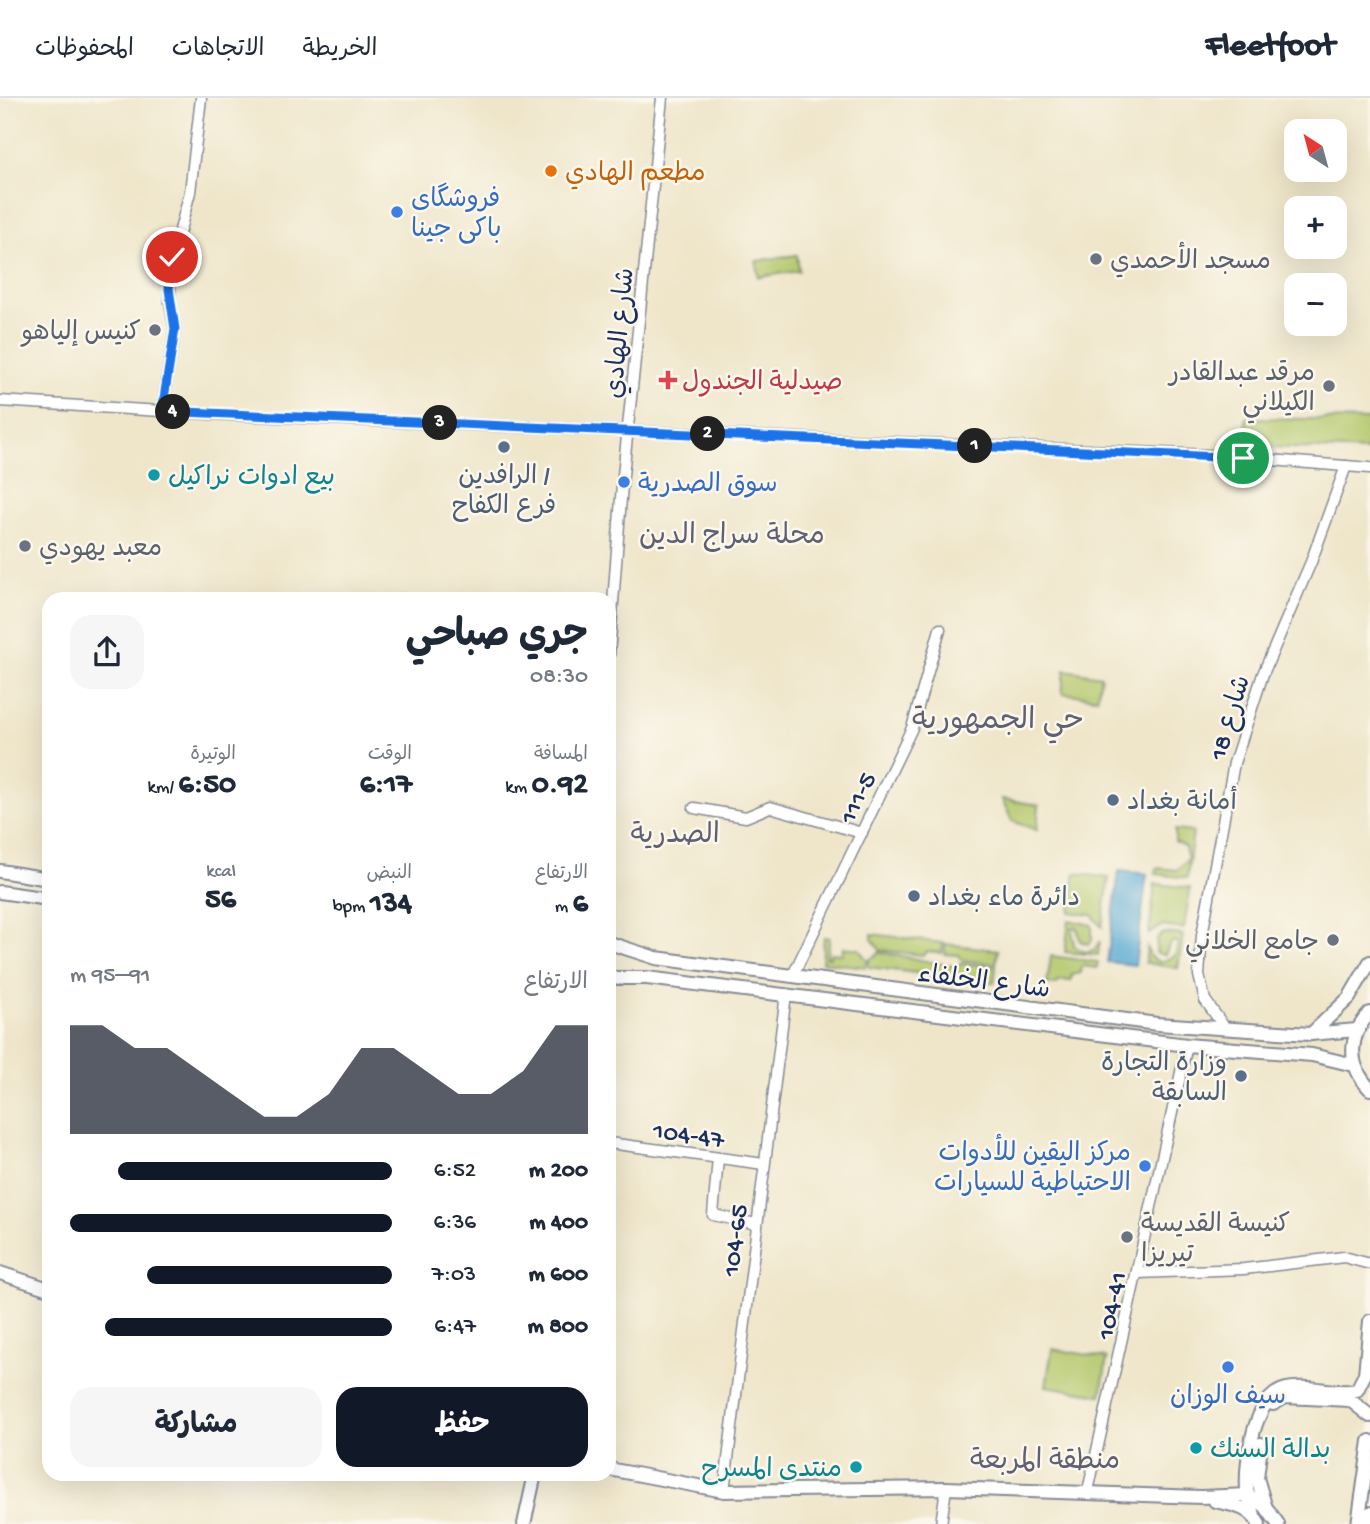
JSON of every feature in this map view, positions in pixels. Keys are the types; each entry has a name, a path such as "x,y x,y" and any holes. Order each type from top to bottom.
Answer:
{"main road":[{"path":"0,871 42,878"},
{"path":"0,892 42,898"},
{"name":"شارع الخلفاء","path":"616,945 656,958 1157,1024 1310,1034 1357,1030"},
{"path":"1310,1034 1349,998 1370,962"},
{"name":"شارع الخلفاء","path":"616,978 647,978 786,994 1187,1045 1312,1055 1354,1065"},
{"path":"1369,1011 1357,1030 1352,1047 1354,1065 1370,1089"},
{"path":"0,1273 42,1287"},
{"path":"1257,1521 1248,1495 1248,1474 1256,1422 1270,1397 1290,1388 1342,1391 1361,1387 1366,1374 1370,1321"},
{"path":"1271,1515 1257,1478 1263,1423 1275,1402 1291,1397 1350,1400 1370,1416"},
{"path":"1358,1524 1370,1441"},
{"path":"616,1470 724,1490 946,1488 1201,1497 1248,1495 1271,1515"},
{"path":"1222,1496 1234,1491 1248,1474"},
{"path":"524,1524 533,1481"},
{"path":"1201,1497 1242,1508 1257,1521"},
{"path":"1368,1524 1370,1513"},
{"path":"1257,1521 1271,1515"}],"street":[{"path":"162,411 175,329 170,302 170,268 190,192 201,98"},
{"name":"شارع الهادي","path":"615,592 662,98"},
{"path":"0,401 162,411 1209,455 1370,468"},
{"name":"شارع 18","path":"1225,1028 1205,1000 1199,975 1202,935 1234,763 1263,674 1311,562 1346,466"},
{"name":"111-5","path":"792,977 912,728 940,629"},
{"path":"694,808 746,817 769,807 862,833"},
{"name":"104-65","path":"724,1490 786,994"},
{"name":"104-41","path":"1088,1491 1187,1045"},
{"name":"104-47","path":"616,1144 764,1164"},
{"path":"719,1158 713,1215 757,1224"},
{"path":"1138,1273 1244,1269 1344,1257 1370,1264"},
{"path":"941,1524 946,1488"}],"green space":[{"path":"797,255 799,271 758,277 756,261"},
{"path":"1246,418 1370,420 1367,451 1246,446"},
{"path":"1065,670 1101,676 1097,698 1062,693"},
{"path":"1002,799 1039,805 1037,830 1012,821"},
{"path":"1175,830 1193,832 1187,878 1156,874 1157,868 1177,870 1188,859 1185,847 1175,841"},
{"path":"1075,873 1109,878 1102,927 1092,915 1070,912"},
{"path":"1155,884 1190,888 1184,929 1162,926 1149,934"},
{"path":"1069,920 1092,925 1092,941 1088,944 1080,941 1077,927 1072,928 1074,946 1084,952 1094,950 1100,941 1098,955 1065,952"},
{"path":"1164,933 1183,935 1178,968 1145,963 1147,948 1151,958 1160,962 1175,956 1178,943 1176,941 1170,943 1165,955 1156,953 1157,938"},
{"path":"872,934 943,943 942,953 927,951 923,955 880,950 872,939"},
{"path":"824,937 830,938 827,957 830,957 831,953 842,954 843,947 859,949 867,960 866,967 822,962"},
{"path":"945,944 998,950 996,964 962,960 959,955 945,954"},
{"path":"880,952 957,967 962,963 996,967 994,983 869,967 869,960"},
{"path":"1051,956 1098,962 1097,968 1082,966 1081,973 1072,975 1071,981 1061,980 1055,985 1047,984"},
{"path":"1052,1349 1107,1358 1101,1395 1046,1386"}],"water":[{"path":"1119,871 1147,874 1135,965 1107,962"}],"place":[{"name":"مطعم الهادي","path":"551,171"},
{"name":"فروشگاى باكى جينا","path":"397,212"},
{"name":"مسجد الأحمدي","path":"1096,259"},
{"name":"كنيس إلياهو","path":"155,330"},
{"name":"صيدلية الجندول","path":"668,380"},
{"name":"مرقد عبدالقادر الكيلاني","path":"1329,386"},
{"name":"الرافدين / فرع الكفاح","path":"504,447"},
{"name":"بيع ادوات نراكيل","path":"154,475"},
{"name":"سوق الصدرية","path":"624,482"},
{"name":"معبد يهودي","path":"25,546"},
{"name":"أمانة بغداد","path":"1113,800"},
{"name":"دائرة ماء بغداد","path":"914,896"},
{"name":"جامع الخلاني","path":"1333,940"},
{"name":"وزارة التجارة السابقة","path":"1241,1076"},
{"name":"مركز اليقين للأدوات الاحتياطية للسيارات","path":"1145,1166"},
{"name":"كنيسة القديسة تيريزا","path":"1127,1237"},
{"name":"سيف الوزان","path":"1228,1367"},
{"name":"بدالة السنك","path":"1196,1448"},
{"name":"منتدى المسرح","path":"856,1467"}],"district":[{"name":"محلة سراج الدين","path":"732,533"},
{"name":"حي الجمهورية","path":"998,718"},
{"name":"الصدرية","path":"675,832"},
{"name":"منطقة المربعة","path":"1045,1458"}],"route":[{"path":"172,257 169,289 175,329 162,411 1243,458"}]}
